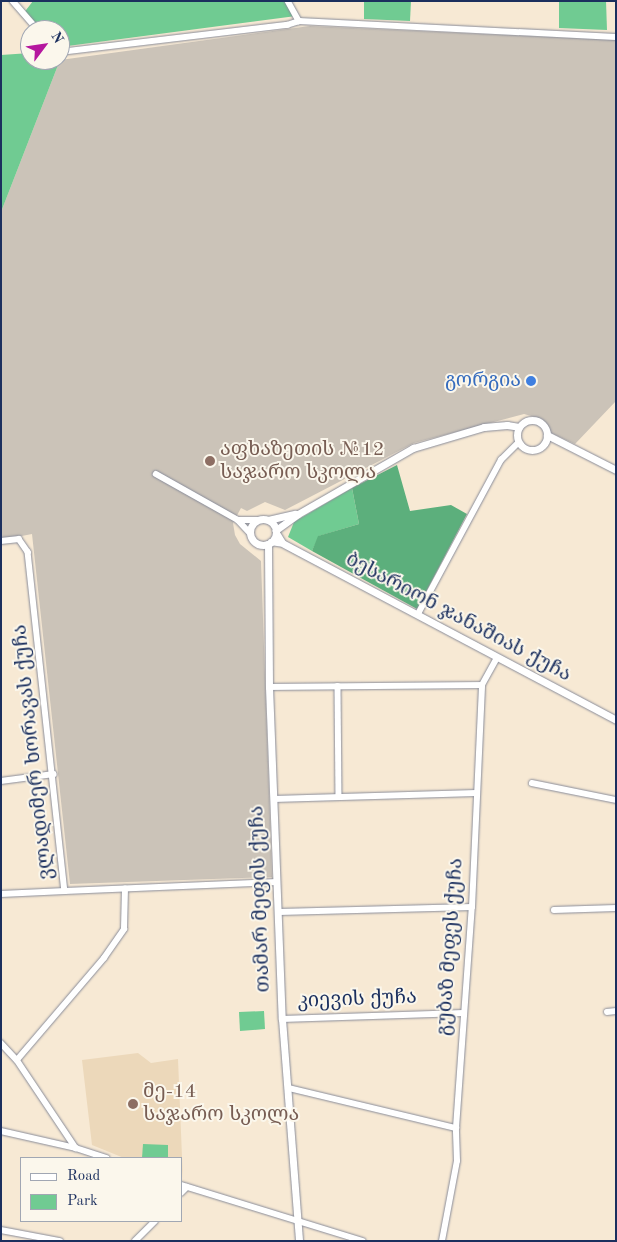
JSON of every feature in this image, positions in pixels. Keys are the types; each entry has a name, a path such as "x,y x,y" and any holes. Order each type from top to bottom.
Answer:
{"street":[{"path":"13,1 29,20"},
{"path":"288,1 293,13 299,20"},
{"path":"70,51 287,25 299,20 616,37"},
{"path":"269,543 276,531 298,514 413,448 484,427 507,425 519,428 534,421 543,426 546,435 544,444 535,450 526,449 519,442"},
{"path":"418,614 501,460 519,442 519,428"},
{"path":"546,435 616,470"},
{"path":"156,474 238,520 266,555"},
{"path":"238,520 268,520 298,514"},
{"path":"250,533 251,525 257,520"},
{"path":"268,520 284,544"},
{"name":"ვლადიმერ ხორავას ქუჩა","path":"1,541 19,539 28,552 54,774 65,891 277,882"},
{"path":"255,542 284,544"},
{"name":"თამარ მეფის ქუჩა","path":"269,543 266,555 269,687 282,1019 289,1088 299,1241"},
{"name":"ბესარიონ ჯანაშიას ქუჩა","path":"284,544 616,720"},
{"name":"გუბაზ მეფეს ქუჩა","path":"442,1241 457,1161 456,1128 472,908 482,685 497,658"},
{"path":"269,687 482,685"},
{"path":"338,686 339,797"},
{"path":"1,781 54,774"},
{"path":"532,783 616,800"},
{"path":"274,798 476,793"},
{"path":"17,1060 98,966 124,929 125,889"},
{"path":"1,894 65,891"},
{"path":"279,912 472,908"},
{"path":"554,910 616,908"},
{"path":"607,1012 616,1012"},
{"name":"კიევის ქუჩა","path":"282,1019 463,1013"},
{"path":"1,1043 17,1060 76,1148"},
{"path":"289,1088 456,1128"},
{"path":"1,1131 76,1148 103,1157"},
{"path":"184,1186 363,1241"},
{"path":"136,1241 154,1222"},
{"path":"1,1230 60,1241"}],"shaded area":[{"path":"310,26 616,40 616,401 575,444 551,433 542,419 524,414 414,443 285,510 265,502 247,511 241,508 233,523 235,535 240,544 261,561 272,877 70,884 32,534 1,540 1,212 56,70 70,70 70,59"},
{"name":"მე-14 საჯარო სკოლა","path":"138,1053 151,1063 178,1059 183,1181 182,1157 122,1157 92,1145 82,1060"}],"green space":[{"path":"33,1 288,1 296,16 70,46 70,20 29,20 23,14"},
{"path":"364,1 411,1 410,21 364,19"},
{"path":"559,1 606,1 607,30 559,28"},
{"path":"20,54 20,70 56,70 1,212 1,55"},
{"path":"397,465 410,511 451,505 467,514 417,609 312,551 318,536 359,524 352,488"},
{"path":"352,488 359,524 319,536 312,551 288,537 294,522"},
{"path":"264,1011 265,1029 240,1031 239,1012"},
{"path":"143,1144 168,1145 168,1157 142,1157"}],"place":[{"name":"გორგია","path":"531,381"},
{"name":"აფხაზეთის №12 საჯარო სკოლა","path":"210,461"},
{"name":"მე-14 საჯარო სკოლა","path":"133,1104"}]}
